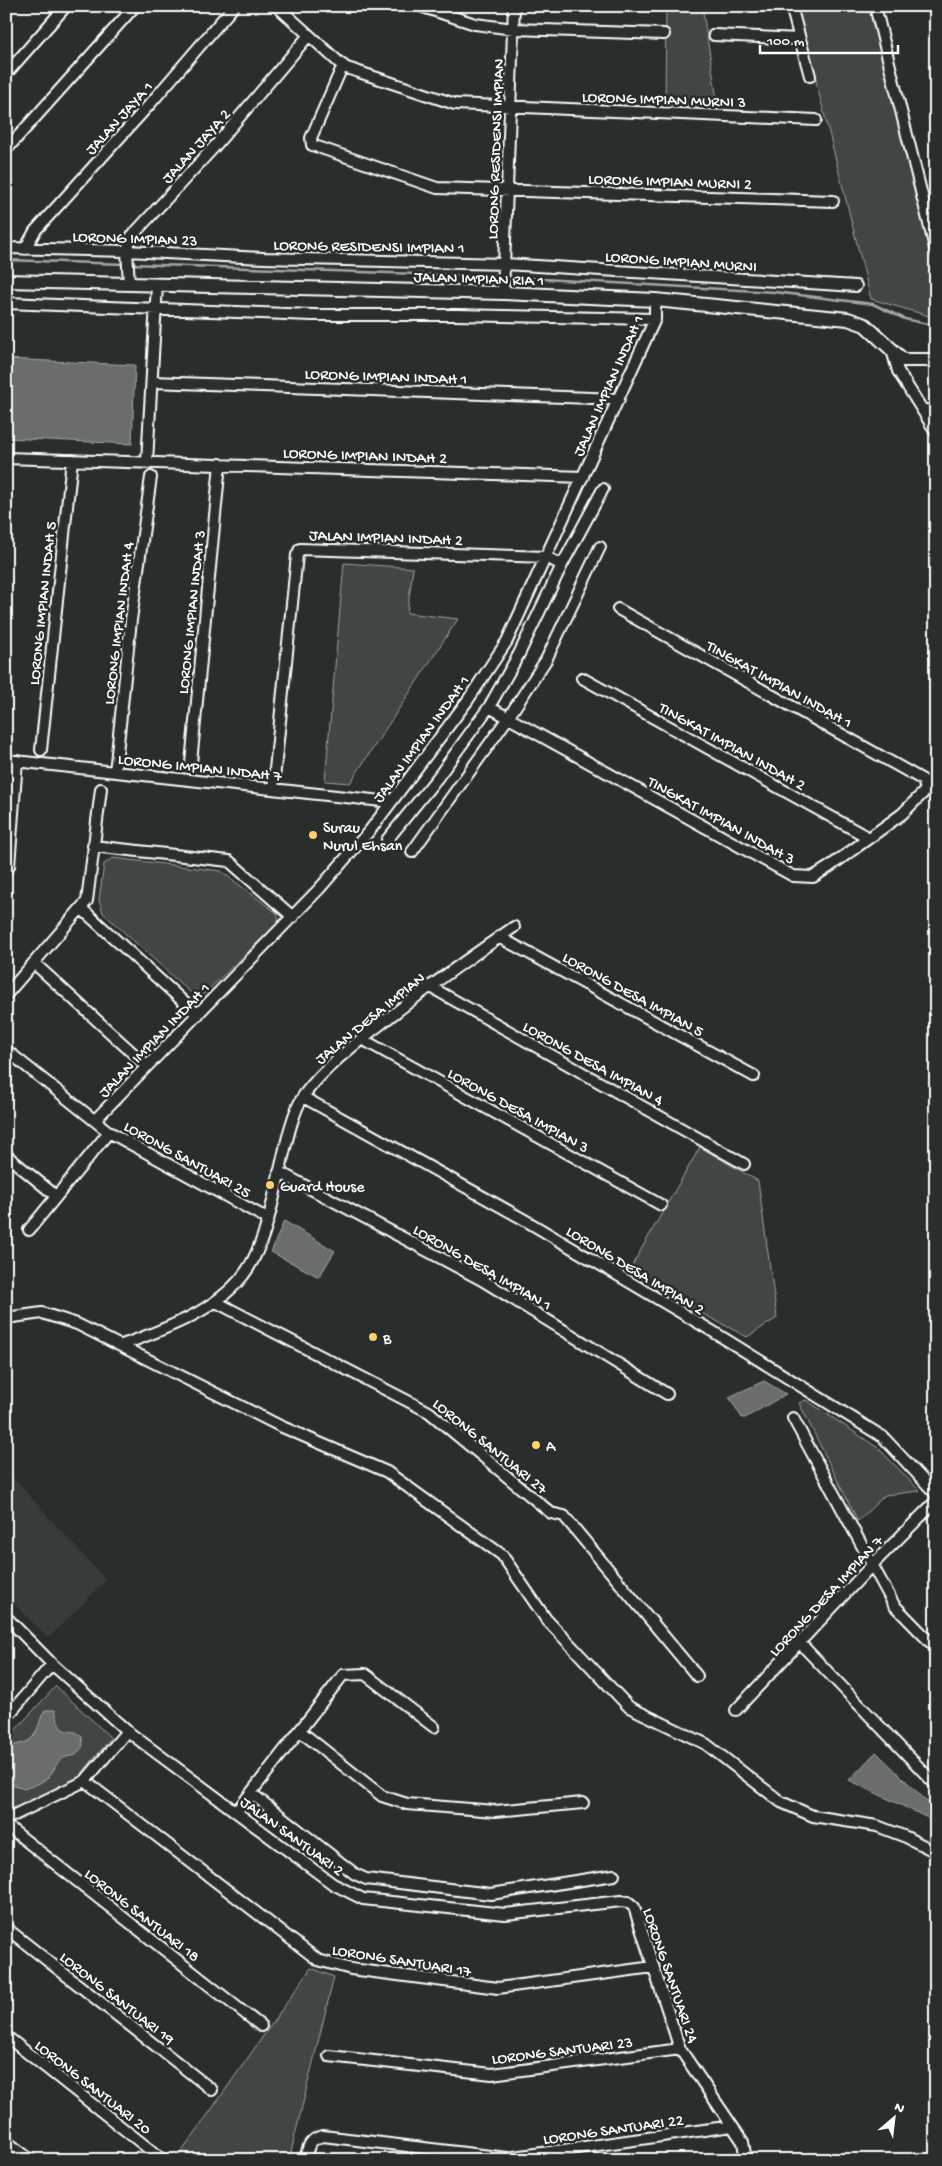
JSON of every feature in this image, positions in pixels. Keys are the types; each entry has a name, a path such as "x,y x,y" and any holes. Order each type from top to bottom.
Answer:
{"street":[{"path":"6,74 66,6"},
{"path":"6,150 134,6"},
{"name":"JALAN JAYA 1","path":"25,249 35,231 150,104 234,6"},
{"path":"277,6 342,65"},
{"path":"420,6 475,24 514,29 664,34"},
{"name":"LORONG RESIDENSI IMPIAN","path":"503,288 514,6"},
{"path":"791,6 810,76"},
{"path":"876,6 935,248"},
{"name":"JALAN JAYA 2","path":"128,278 127,256 131,237 215,146 309,35"},
{"path":"714,35 800,39"},
{"name":"LORONG IMPIAN MURNI 3","path":"342,65 455,104 816,120"},
{"name":"LORONG IMPIAN MURNI 2","path":"342,65 311,138 312,145 437,188 832,201"},
{"name":"LORONG IMPIAN 23","path":"6,248 127,256 264,258"},
{"name":"LORONG RESIDENSI IMPIAN 1","path":"264,258 504,267"},
{"name":"LORONG IMPIAN MURNI","path":"504,267 856,286"},
{"name":"JALAN IMPIAN RIA 1","path":"6,281 128,278 157,285 503,288 656,300 848,319 865,325 903,360 936,360"},
{"path":"147,462 157,285"},
{"name":"JALAN IMPIAN INDAH 1","path":"95,1120 293,917 371,829 468,700 507,641 655,319 656,300"},
{"path":"6,303 312,316 457,314 655,319"},
{"path":"892,350 898,371 931,411 936,432"},
{"name":"LORONG IMPIAN INDAH 1","path":"152,382 619,399"},
{"name":"LORONG IMPIAN INDAH 2","path":"6,458 583,477"},
{"name":"LORONG IMPIAN INDAH 5","path":"41,750 72,460"},
{"name":"LORONG IMPIAN INDAH 3","path":"191,762 220,464"},
{"name":"LORONG IMPIAN INDAH 4","path":"115,772 131,620 151,477"},
{"path":"387,840 438,777 489,707 519,654 562,565 603,489"},
{"path":"412,852 508,718 546,660 600,548"},
{"name":"JALAN IMPIAN INDAH 2","path":"273,789 297,555 300,549 546,557 562,565"},
{"name":"TINGKAT IMPIAN INDAH 1","path":"618,609 923,780 926,785"},
{"name":"TINGKAT IMPIAN INDAH 2","path":"582,678 869,838"},
{"name":"TINGKAT IMPIAN INDAH 3","path":"489,707 793,876 813,878 902,814 926,790 926,785"},
{"path":"6,870 9,866 12,760"},
{"name":"LORONG IMPIAN INDAH 7","path":"12,760 391,802"},
{"path":"6,995 87,901 100,789"},
{"path":"93,846 229,861 293,917"},
{"path":"81,908 198,1015"},
{"name":"JALAN DESA IMPIAN","path":"216,1302 252,1262 268,1219 287,1138 303,1097 318,1078 362,1038 429,986 514,927"},
{"name":"LORONG DESA IMPIAN 5","path":"499,937 754,1076"},
{"path":"34,963 147,1066"},
{"name":"LORONG DESA IMPIAN 4","path":"429,986 744,1164"},
{"name":"LORONG DESA IMPIAN 3","path":"362,1038 661,1205"},
{"name":"LORONG SANTUARI 25","path":"6,1050 109,1132 268,1219"},
{"name":"LORONG DESA IMPIAN 2","path":"303,1097 539,1229 712,1331 883,1437 936,1494"},
{"path":"29,1230 109,1132"},
{"path":"6,1155 56,1196"},
{"name":"LORONG DESA IMPIAN 1","path":"280,1172 482,1280 668,1394"},
{"path":"122,1346 164,1329 216,1302"},
{"name":"LORONG SANTUARI 27","path":"216,1302 429,1412 551,1513 564,1516 696,1676"},
{"path":"6,1318 42,1312 77,1324 169,1372 280,1426 386,1472 502,1555 546,1619 629,1707 706,1744 782,1802 813,1816 877,1826 906,1836 936,1852"},
{"path":"793,1418 894,1605 936,1648"},
{"name":"LORONG DESA IMPIAN 7","path":"736,1710 872,1565 936,1501"},
{"name":"JALAN SANTUARI 2","path":"6,1616 52,1664 127,1731 333,1884 363,1899 505,1914 621,1901 628,1902"},
{"path":"800,1643 936,1785"},
{"path":"7,1714 52,1664"},
{"path":"236,1812 343,1675 365,1674 434,1727"},
{"path":"300,1730 382,1796 394,1801 407,1804 495,1811 582,1803"},
{"path":"6,1819 85,1781 127,1731"},
{"name":"LORONG SANTUARI 17","path":"85,1781 318,1960 351,1969 498,1988 653,1967"},
{"path":"251,1793 354,1874 366,1880 491,1894 614,1875"},
{"name":"LORONG SANTUARI 18","path":"6,1825 261,2026"},
{"name":"LORONG SANTUARI 24","path":"628,1902 634,1907 680,2049 744,2142 746,2160"},
{"name":"LORONG SANTUARI 19","path":"6,1928 212,2090"},
{"name":"LORONG SANTUARI 20","path":"6,2036 163,2160"},
{"name":"LORONG SANTUARI 23","path":"328,2056 492,2074 680,2049"},
{"name":"LORONG SANTUARI 22","path":"305,2160 311,2142 314,2138 323,2136 507,2158 732,2126"},
{"path":"6,2141 31,2160"}],"shaded area":[{"path":"666,6 702,6 718,106 665,105"},
{"path":"797,6 872,6 936,280 936,318 871,299"},
{"path":"6,359 135,365 132,444 6,438"},
{"path":"344,563 413,568 407,613 458,619 350,783 325,781"},
{"path":"113,858 221,871 278,914 278,923 204,994 191,993 103,913 99,900 104,864"},
{"path":"700,1147 758,1181 777,1318 747,1337 627,1274"},
{"path":"284,1221 335,1251 319,1277 271,1252"},
{"path":"764,1381 786,1394 742,1418 729,1397"},
{"path":"806,1400 878,1448 920,1491 885,1495 858,1521 799,1403"},
{"path":"6,1470 106,1580 48,1638 6,1595"},
{"path":"56,1686 111,1738 78,1778 6,1813 6,1740"},
{"path":"45,1710 55,1710 60,1727 76,1732 82,1737 83,1746 76,1755 69,1756 58,1762 49,1776 41,1782 24,1789 15,1785 6,1786 6,1749 30,1740 36,1732"},
{"path":"876,1752 936,1810 936,1822 849,1780"},
{"path":"311,1968 334,1977 289,2160 176,2160"}],"waterway":[{"path":"6,260 125,264"},
{"path":"130,264 502,277"},
{"path":"507,277 774,292 873,304 905,319 936,326"}],"place":[{"name":"Surau Nurul Ehsan","path":"313,835"},
{"name":"Guard House","path":"270,1185"},
{"name":"B","path":"373,1337"},
{"name":"A","path":"536,1445"}]}
